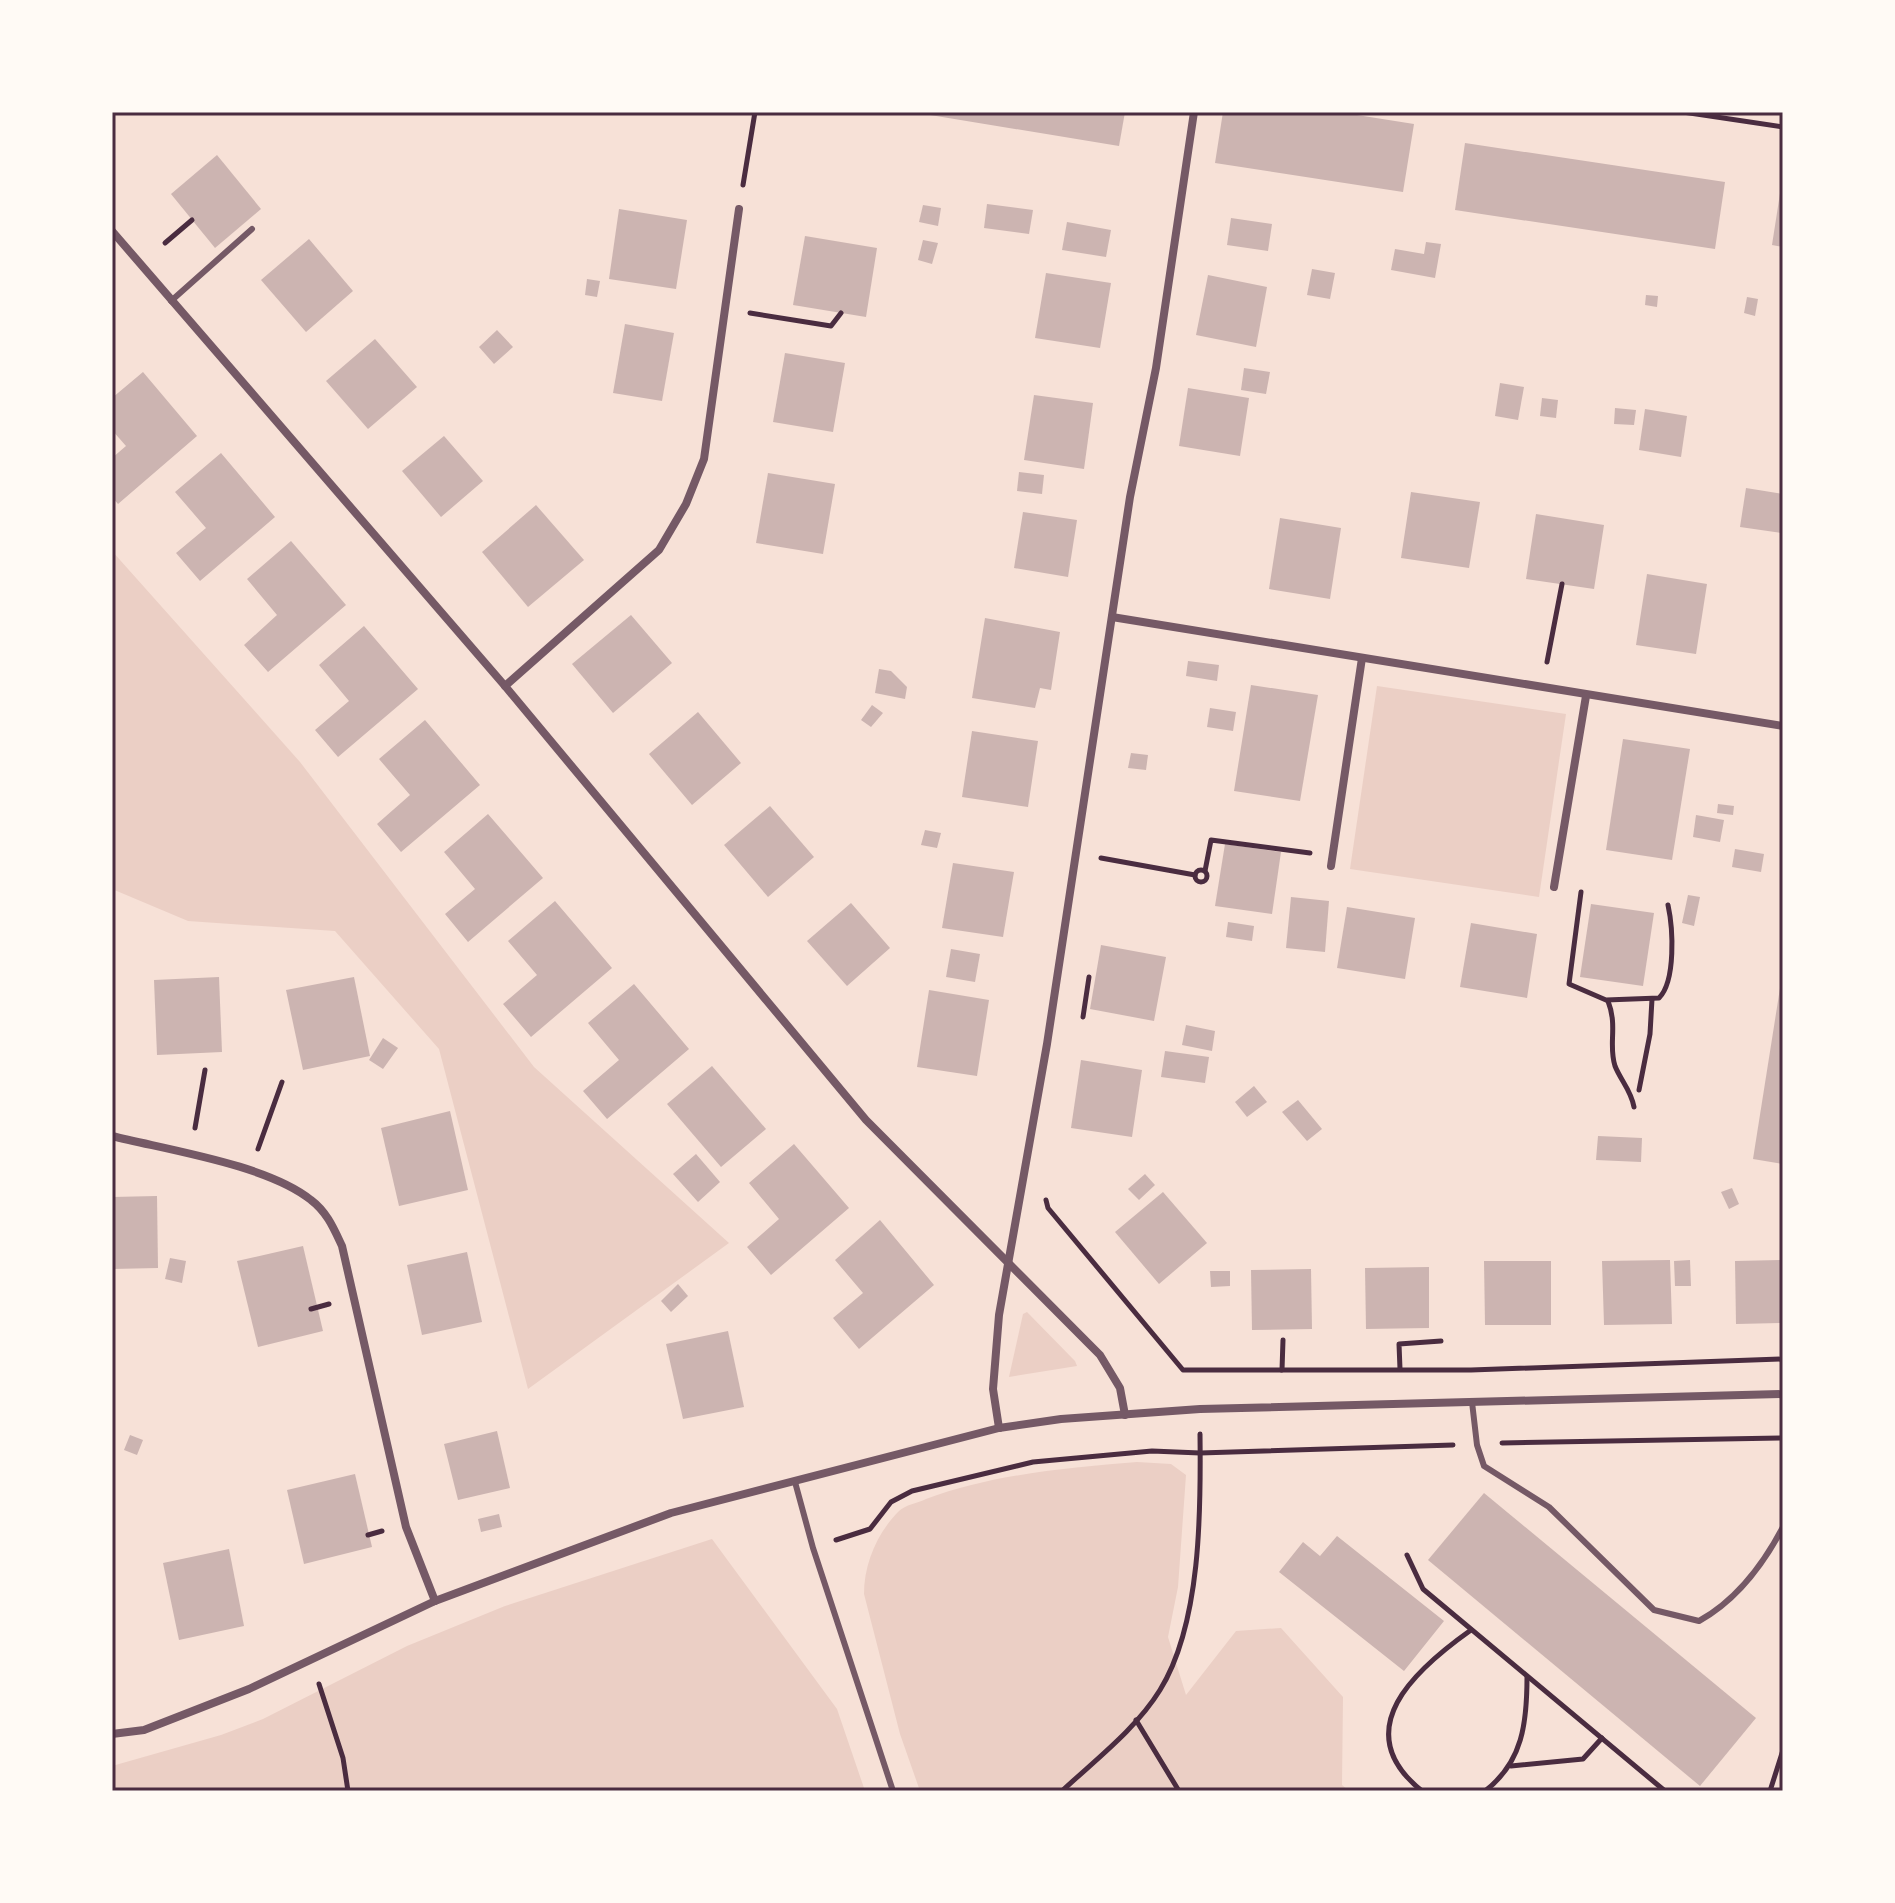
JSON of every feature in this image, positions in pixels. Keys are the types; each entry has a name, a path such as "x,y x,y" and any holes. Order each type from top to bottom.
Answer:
{"street":[{"path":"999,1428 993,1389 999,1315 1022,1193 1130,497 1179,224 1194,112"},
{"path":"505,686 659,550 686,504 704,459 739,209"},
{"path":"112,231 505,686 866,1120 1100,1355 1120,1388 1125,1415"},
{"path":"1112,617 1783,726"},
{"path":"1332,861 1362,658"},
{"path":"1554,887 1586,696"},
{"path":"112,1136 251,1171 312,1200 328,1218 342,1246 406,1527 435,1601"},
{"path":"112,1734 144,1730 249,1689 435,1601 671,1513 999,1428 1125,1415 1783,1394"}],"lane":[{"path":"171,301 252,229"},
{"path":"1472,1402 1477,1445 1484,1466 1549,1507 1654,1610 1699,1621 1723,1608 1747,1582 1783,1527"},
{"path":"795,1482 813,1548 893,1791"}],"path":[{"path":"739,209 755,112"},
{"path":"1683,112 1783,127"},
{"path":"165,243 192,220"},
{"path":"725,309 831,326 841,313"},
{"path":"1542,689 1562,584"},
{"path":"1195,875 1199,882 1205,881 1211,840 1332,861"},
{"path":"1076,854 1195,875 1205,871"},
{"path":"1581,891 1569,984 1608,1001 1659,998 1666,991 1673,930 1668,905"},
{"path":"1083,1017 1089,977"},
{"path":"1639,1090 1650,1034 1652,999"},
{"path":"1608,1001 1615,1025 1615,1066 1630,1087 1634,1107"},
{"path":"191,1156 205,1070"},
{"path":"251,1171 282,1082"},
{"path":"1022,1193 1046,1195 1048,1208 1176,1365 1197,1371 1783,1359"},
{"path":"1282,1370 1283,1340"},
{"path":"1400,1369 1399,1344 1441,1341"},
{"path":"813,1548 870,1529 891,1502 912,1491 1033,1462 1152,1451 1783,1438"},
{"path":"1062,1791 1136,1720 1159,1692 1187,1629 1201,1478"},
{"path":"1407,1555 1423,1589 1665,1791"},
{"path":"1422,1791 1395,1761 1389,1729 1394,1709 1402,1689 1416,1673 1472,1630"},
{"path":"312,1660 343,1758 348,1791"},
{"path":"1485,1791 1510,1766 1521,1742 1527,1715 1527,1676"},
{"path":"1136,1720 1179,1791"},
{"path":"1510,1766 1583,1759 1602,1738"},
{"path":"1770,1791 1783,1750"}],"shaded area":[{"path":"112,551 300,762 534,1067 729,1243 528,1389 439,1049 335,931 188,921 112,889"},
{"path":"1377,686 1566,714 1539,897 1350,869"},
{"path":"1027,1312 1077,1366 1009,1377 1023,1314"},
{"path":"1137,1462 1171,1464 1186,1475 1178,1587 1168,1637 1186,1695 1236,1631 1281,1628 1343,1697 1342,1785 1349,1791 920,1791 900,1734 864,1594 869,1560 884,1529 905,1507 951,1490 1003,1478"},
{"path":"712,1539 837,1709 865,1791 112,1791 112,1766 221,1735 263,1719 407,1646 505,1606"}],"building":[{"path":"912,112 1125,112 1119,146"},
{"path":"1223,112 1338,112 1414,124 1403,192 1215,163"},
{"path":"1465,143 1725,182 1715,249 1455,210"},
{"path":"217,155 261,209 215,248 171,194"},
{"path":"1783,187 1783,247 1772,245"},
{"path":"987,204 1033,210 1029,234 984,228"},
{"path":"923,205 941,208 938,226 919,222"},
{"path":"619,209 687,220 676,289 609,279"},
{"path":"1231,218 1272,224 1268,251 1227,245"},
{"path":"1067,222 1111,230 1106,257 1062,250"},
{"path":"805,236 877,248 866,317 793,305"},
{"path":"309,239 353,291 306,332 261,280"},
{"path":"923,240 938,243 932,264 918,260"},
{"path":"1426,242 1441,244 1435,278 1391,270 1395,249 1424,254"},
{"path":"1312,269 1335,273 1330,299 1307,295"},
{"path":"1046,273 1111,283 1100,348 1035,338"},
{"path":"1208,275 1267,287 1256,347 1196,335"},
{"path":"587,279 600,281 597,297 585,295"},
{"path":"1646,295 1658,296 1657,307 1645,305"},
{"path":"1747,297 1758,299 1755,316 1744,313"},
{"path":"625,324 674,333 662,401 613,393"},
{"path":"497,330 513,347 494,364 479,347"},
{"path":"375,339 417,387 368,429 326,381"},
{"path":"785,353 845,363 833,432 773,422"},
{"path":"1244,368 1270,372 1266,394 1241,390"},
{"path":"143,372 197,436 118,504 112,497 112,458 126,446 112,430 112,398"},
{"path":"1500,383 1524,387 1518,420 1495,416"},
{"path":"1188,388 1249,398 1240,456 1179,446"},
{"path":"1034,395 1093,403 1084,469 1024,460"},
{"path":"1542,398 1558,400 1556,418 1540,416"},
{"path":"1615,408 1636,410 1634,425 1614,424"},
{"path":"1645,409 1687,416 1681,457 1639,450"},
{"path":"444,436 483,481 441,517 402,471"},
{"path":"221,453 275,517 200,581 176,553 206,528 175,492"},
{"path":"1019,472 1044,475 1042,494 1017,491"},
{"path":"768,473 835,484 823,554 756,543"},
{"path":"1746,488 1783,494 1781,533 1740,527"},
{"path":"1411,492 1480,502 1469,568 1401,558"},
{"path":"536,505 584,560 528,607 482,552"},
{"path":"1023,512 1077,520 1068,577 1014,568"},
{"path":"1536,514 1604,525 1594,589 1526,579"},
{"path":"1280,518 1341,528 1330,599 1269,589"},
{"path":"291,541 346,605 268,672 244,645 277,615 247,579"},
{"path":"1647,574 1707,584 1696,654 1636,645"},
{"path":"631,615 672,663 613,713 572,664"},
{"path":"985,618 1060,632 1051,690 1040,688 1035,708 972,698"},
{"path":"364,626 418,689 338,757 315,730 349,701 319,665"},
{"path":"1188,661 1219,665 1217,681 1186,676"},
{"path":"879,669 891,671 907,687 905,699 875,693"},
{"path":"1251,685 1318,695 1300,801 1234,791"},
{"path":"872,705 883,713 871,727 861,720"},
{"path":"1210,708 1236,712 1233,731 1207,727"},
{"path":"698,712 741,763 692,805 649,754"},
{"path":"425,720 480,785 401,852 377,824 410,795 379,759"},
{"path":"972,731 1038,741 1028,807 962,797"},
{"path":"1623,739 1690,749 1672,860 1606,850"},
{"path":"1131,753 1148,755 1146,770 1128,768"},
{"path":"1718,804 1734,806 1733,815 1717,813"},
{"path":"770,806 814,857 768,897 724,845"},
{"path":"488,814 543,878 468,942 445,914 475,889 444,852"},
{"path":"1696,815 1724,820 1720,842 1693,837"},
{"path":"925,830 941,833 937,848 921,845"},
{"path":"1225,844 1281,852 1272,914 1215,906"},
{"path":"1735,849 1764,854 1761,872 1732,867"},
{"path":"953,863 1014,872 1003,937 942,928"},
{"path":"1688,895 1700,897 1694,926 1682,923"},
{"path":"1291,897 1329,901 1325,952 1286,948"},
{"path":"555,901 612,968 531,1037 503,1004 537,975 508,941"},
{"path":"851,903 890,948 847,986 807,941"},
{"path":"1591,904 1654,913 1643,986 1580,977"},
{"path":"1347,907 1415,918 1405,979 1337,968"},
{"path":"1228,922 1254,926 1252,941 1226,937"},
{"path":"1471,923 1537,934 1527,998 1460,987"},
{"path":"1101,945 1166,957 1154,1021 1090,1009"},
{"path":"951,949 980,954 975,982 946,977"},
{"path":"219,977 222,1052 157,1055 154,980"},
{"path":"354,977 370,1056 303,1070 286,990"},
{"path":"1783,982 1783,1164 1753,1159"},
{"path":"634,984 689,1049 607,1119 583,1091 619,1060 588,1023"},
{"path":"929,990 989,1000 977,1076 917,1067"},
{"path":"1186,1025 1215,1031 1212,1051 1182,1045"},
{"path":"383,1038 398,1048 383,1069 369,1060"},
{"path":"1165,1051 1209,1057 1205,1083 1161,1077"},
{"path":"1081,1060 1142,1070 1132,1137 1071,1128"},
{"path":"712,1066 766,1129 721,1167 667,1104"},
{"path":"1254,1086 1267,1102 1247,1117 1235,1102"},
{"path":"1298,1100 1322,1129 1307,1141 1282,1112"},
{"path":"450,1111 468,1190 399,1206 381,1128"},
{"path":"1598,1136 1642,1138 1641,1162 1596,1160"},
{"path":"794,1144 849,1208 771,1275 747,1247 779,1219 749,1183"},
{"path":"696,1154 720,1182 698,1202 673,1174"},
{"path":"1145,1174 1155,1185 1139,1200 1128,1189"},
{"path":"1732,1188 1739,1204 1729,1209 1721,1192"},
{"path":"1163,1192 1207,1243 1159,1284 1115,1232"},
{"path":"157,1196 158,1268 112,1269 112,1197"},
{"path":"880,1220 934,1285 859,1349 833,1318 863,1293 835,1260"},
{"path":"303,1246 323,1331 258,1347 237,1261"},
{"path":"467,1252 482,1322 422,1335 407,1265"},
{"path":"170,1258 186,1261 182,1283 165,1279"},
{"path":"1670,1260 1672,1324 1604,1325 1602,1261"},
{"path":"1690,1260 1691,1286 1675,1286 1674,1261"},
{"path":"1783,1260 1783,1323 1736,1324 1735,1261"},
{"path":"1484,1261 1551,1261 1551,1325 1485,1325"},
{"path":"1429,1267 1429,1328 1366,1329 1365,1268"},
{"path":"1311,1269 1312,1329 1252,1330 1251,1270"},
{"path":"1210,1271 1230,1271 1230,1286 1211,1287"},
{"path":"678,1284 688,1296 671,1312 661,1301"},
{"path":"728,1331 744,1407 683,1419 666,1344"},
{"path":"497,1431 510,1488 458,1500 444,1444"},
{"path":"130,1435 143,1440 137,1455 124,1450"},
{"path":"355,1474 372,1547 304,1564 287,1490"},
{"path":"1484,1493 1756,1718 1700,1786 1428,1560"},
{"path":"499,1514 502,1527 481,1532 478,1519"},
{"path":"1337,1536 1444,1621 1404,1671 1279,1572 1303,1542 1320,1556"},
{"path":"229,1549 244,1626 179,1640 163,1563"}]}
